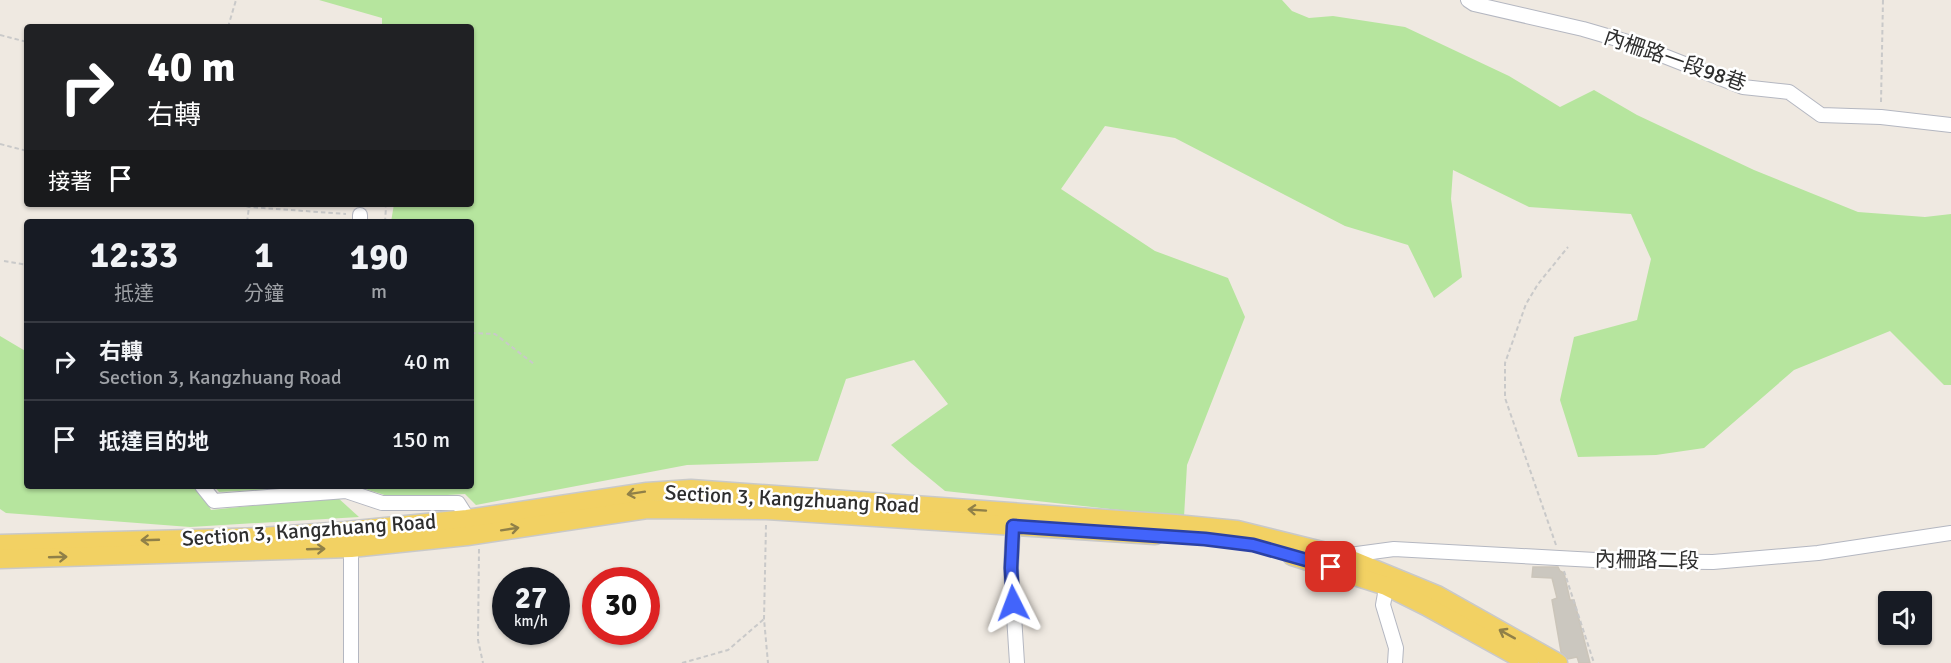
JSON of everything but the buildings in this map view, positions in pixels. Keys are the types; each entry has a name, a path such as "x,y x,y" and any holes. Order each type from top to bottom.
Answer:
{"main road":[{"name":"Section 3, Kangzhuang Road","path":"0,544 261,537 345,531 467,519 647,492 691,489 1237,530 1342,556 1529,663"},
{"name":"Section 3, Kangzhuang Road","path":"0,558 351,548 479,534 647,509 767,510 1013,526 1205,539 1253,545 1437,596 1558,663"}],"street":[{"name":"內柵路一段98巷","path":"1468,0 1474,4 1583,29 1631,43 1743,87 1789,92 1821,115 1881,117 1951,126"},
{"path":"204,489 214,501 346,491 382,503 458,503 479,534"},
{"path":"1013,526 1011,568 1017,663"},
{"name":"內柵路二段","path":"1342,556 1394,549 1612,561 1713,562 1818,553 1951,533"},
{"path":"351,548 351,663"},
{"path":"1387,581 1383,605 1396,648 1395,663"}],"path":[{"path":"229,24 236,0"},
{"path":"1881,117 1882,0"},
{"path":"0,35 24,41"},
{"path":"0,144 24,150"},
{"path":"247,219 249,207 360,219"},
{"path":"1568,247 1538,284 1527,304 1505,363 1505,398 1594,663"},
{"path":"4,261 24,264"},
{"path":"474,333 495,334 534,364"},
{"path":"767,510 764,619 768,663"},
{"path":"479,534 478,640 483,663"},
{"path":"682,663 729,650 764,619"}],"green space":[{"path":"319,0 1282,0 1292,11 1309,18 1333,16 1405,27 1509,76 1560,107 1594,90 1637,115 1754,170 1858,212 1925,217 1951,214 1951,385 1944,385 1890,331 1794,370 1704,448 1656,455 1578,457 1560,400 1574,337 1637,320 1651,259 1631,214 1529,207 1453,170 1451,199 1462,277 1434,298 1408,245 1345,226 1175,138 1105,126 1061,189 1155,251 1228,278 1245,317 1187,465 1184,517 945,491 891,445 948,404 914,360 846,379 818,461 687,465 476,505 465,494 394,498 366,489 474,489 474,219 392,219 394,207 474,207 474,24 382,24 382,18"},
{"path":"0,336 24,350 24,489 200,489 211,510 337,497 359,517 190,527 6,513 0,509"},
{"path":"216,489 278,489 219,492"}],"route":[{"path":"1013,603 1011,568 1013,526 1205,539 1253,545 1331,567"}]}
